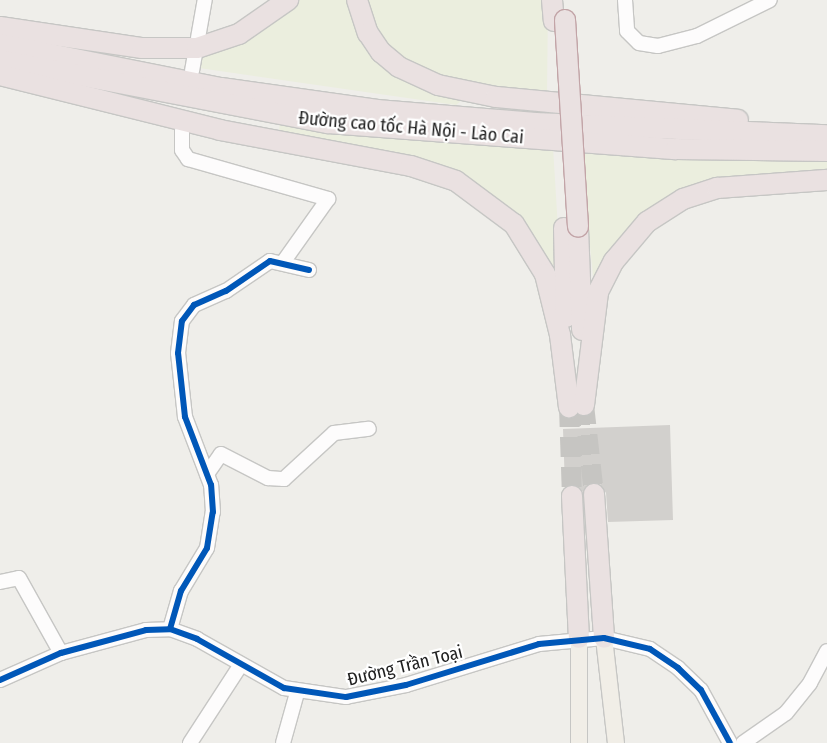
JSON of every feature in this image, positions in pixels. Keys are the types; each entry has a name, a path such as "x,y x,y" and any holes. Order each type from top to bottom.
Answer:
{"highway":[{"path":"0,27 142,48 197,48 239,34 288,0"},
{"path":"357,0 368,33 381,52 416,76 459,91 827,127"},
{"path":"552,0 559,21 571,228 577,406"},
{"path":"559,21 564,0"},
{"name":"Đường cao tốc Hà Nội - Lào Cai","path":"0,44 221,88 377,110 554,124 827,135"},
{"name":"Đường cao tốc Hà Nội - Lào Cai","path":"0,60 337,124 676,149 827,151"},
{"path":"0,75 220,130 411,166 464,185 514,224 545,274 577,406"},
{"path":"577,406 600,288 623,249 647,222 683,199 717,188 827,180"},
{"path":"594,494 604,638"},
{"path":"572,496 579,638"}],"main road":[{"path":"579,638 579,743"},
{"path":"604,638 616,743"}],"street":[{"path":"198,38 205,0"},
{"path":"624,0 627,30 639,43 658,46 697,36 770,0"},
{"path":"192,71 194,54"},
{"path":"182,130 182,150 188,159 328,199 284,261"},
{"path":"170,629 181,591 210,536 214,503 207,474 185,417 178,353 182,321 194,305 226,291 270,261 284,261 309,270"},
{"path":"207,474 221,454 268,478 284,479 334,434 369,429"},
{"path":"0,582 14,576 19,578 61,653"},
{"name":"Đường Trần Toại","path":"0,680 61,653 146,630 170,629 197,639 240,666 297,693 329,697 360,694 539,644 579,638 604,638 650,649 678,668 700,690 730,743"},
{"path":"743,743 786,713 810,683 827,651"},
{"path":"190,743 240,666"},
{"path":"283,743 297,693"}],"green space":[{"path":"300,0 350,0 365,43 461,98 460,102 456,105 199,68 200,55 265,29"},
{"path":"360,0 548,0 547,95 417,71 390,54"},
{"path":"280,121 553,147 560,261 552,266 494,199 279,133"},
{"path":"580,150 827,156 827,171 701,186 599,276 593,276"}],"building":[{"path":"670,425 673,520 608,522 606,493 600,484 588,484 583,492 577,485 565,487 563,429"}],"tunnel":[{"path":"584,405 594,494"},
{"path":"569,407 572,496"}],"cycle path":[{"path":"170,629 181,591 207,548 213,512 211,485 185,417 178,353 182,321 194,305 226,291 270,261 309,270"},
{"path":"0,680 61,653 146,630 170,629 197,639 284,688 346,697 406,685 539,644 604,638 650,649 678,668 701,690 730,743"}]}
